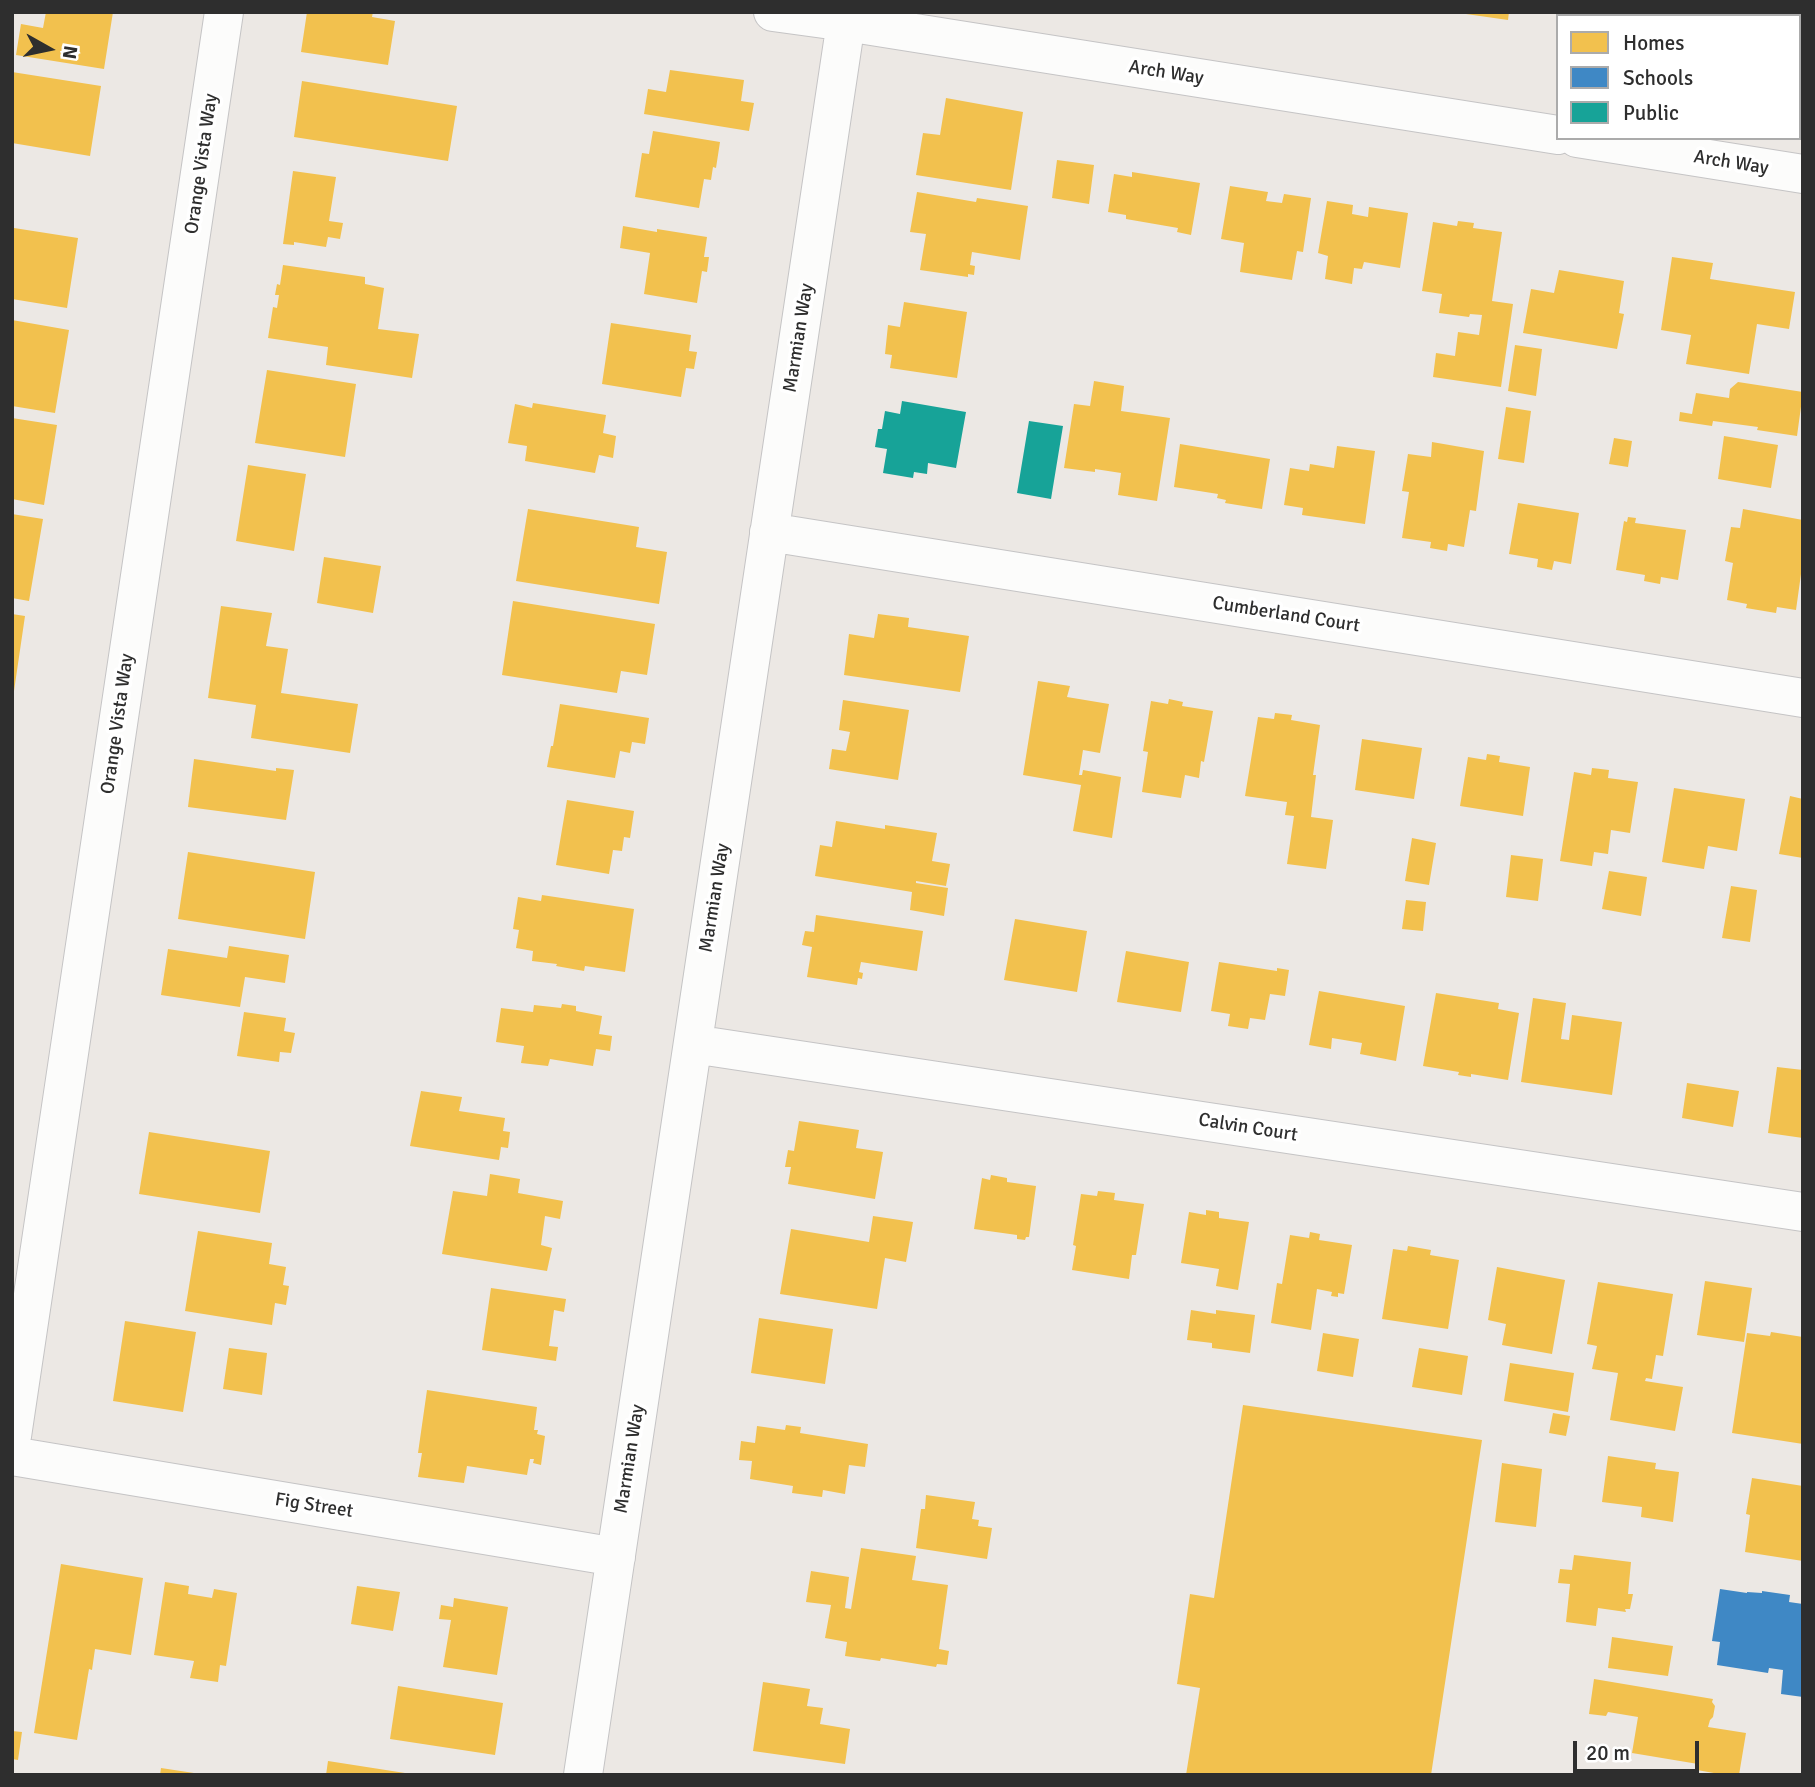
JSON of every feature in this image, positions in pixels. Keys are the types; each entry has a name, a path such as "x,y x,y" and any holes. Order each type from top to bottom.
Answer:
{"street":[{"name":"Orange Vista Way","path":"12,1436 225,12"},
{"name":"Arch Way","path":"773,12 1556,135"},
{"name":"Marmian Way","path":"583,1775 846,22"},
{"name":"Arch Way","path":"1590,140 1803,174"},
{"name":"Cumberland Court","path":"769,532 1803,698"},
{"name":"Calvin Court","path":"693,1044 1803,1212"},
{"name":"Fig Street","path":"12,1456 616,1556"}],"building: Homes":[{"path":"46,12 113,12 104,69 16,55 21,24 43,28"},
{"path":"307,12 373,12 372,17 395,21 388,65 301,52"},
{"path":"1509,12 1508,20 1466,14"},
{"path":"1586,12 1630,12 1630,14"},
{"path":"1667,12 1757,12 1757,14"},
{"path":"1803,12 1803,55 1801,14 1772,14"},
{"path":"670,70 744,80 741,101 754,103 749,131 644,114 648,89 666,92"},
{"path":"12,72 101,86 90,156 12,143"},
{"path":"302,81 457,106 448,161 294,137"},
{"path":"946,98 1023,112 1011,190 916,175 923,133 940,135"},
{"path":"653,131 720,142 716,168 713,167 711,180 704,179 699,208 635,197 642,153 649,154"},
{"path":"1057,160 1094,165 1089,204 1052,198"},
{"path":"293,171 336,177 329,221 343,223 340,239 328,237 326,247 294,242 294,245 283,244"},
{"path":"1132,172 1200,183 1191,235 1177,232 1178,228 1126,219 1126,215 1108,212 1114,174 1132,177"},
{"path":"1230,186 1268,192 1266,201 1282,203 1284,194 1311,198 1303,252 1297,251 1292,280 1240,272 1244,243 1221,239"},
{"path":"917,192 976,202 977,198 1028,206 1020,260 972,252 970,265 975,266 974,275 968,274 968,277 920,270 926,234 910,232"},
{"path":"1327,201 1353,205 1352,214 1368,217 1369,207 1408,213 1400,268 1364,262 1362,269 1354,268 1352,284 1325,279 1328,256 1318,253"},
{"path":"1458,221 1474,223 1473,228 1502,232 1492,301 1513,304 1501,387 1433,377 1436,353 1455,356 1458,332 1479,335 1482,315 1470,314 1469,317 1439,313 1442,294 1422,291 1433,222 1457,226"},
{"path":"623,226 707,237 704,257 709,257 707,272 702,271 697,303 644,294 650,253 620,248"},
{"path":"14,228 78,238 67,308 12,299"},
{"path":"1672,257 1713,263 1710,279 1795,292 1789,329 1757,324 1749,374 1686,364 1691,335 1661,330"},
{"path":"283,265 365,277 365,284 384,288 378,329 419,334 412,378 326,365 328,347 268,338 273,307 277,308 279,295 275,295 277,284 280,285"},
{"path":"1559,270 1624,281 1619,313 1624,314 1617,349 1523,333 1531,289 1554,293"},
{"path":"904,302 967,312 957,378 890,368 892,355 885,354 888,325 900,327"},
{"path":"12,320 69,330 55,413 12,406"},
{"path":"611,323 691,335 689,351 697,352 694,369 686,368 681,397 602,384"},
{"path":"1515,345 1542,349 1536,396 1508,391"},
{"path":"267,370 356,384 345,457 255,443"},
{"path":"1094,381 1124,386 1121,411 1170,418 1157,501 1118,495 1121,473 1064,468 1074,404 1090,406"},
{"path":"1738,382 1803,392 1797,436 1713,421 1712,426 1679,421 1680,412 1692,414 1696,393 1729,398 1730,389"},
{"path":"533,403 606,415 603,433 616,436 613,458 599,455 595,473 525,461 527,446 508,443 515,404 532,408"},
{"path":"1506,407 1531,411 1524,463 1498,459"},
{"path":"12,418 57,425 44,505 12,499"},
{"path":"1724,436 1778,445 1771,488 1718,479"},
{"path":"1614,438 1632,441 1628,467 1609,464"},
{"path":"1432,442 1484,451 1476,511 1470,510 1464,547 1448,544 1447,551 1430,548 1431,542 1402,538 1409,492 1402,491 1408,454 1431,457"},
{"path":"1180,444 1270,459 1262,509 1225,503 1226,500 1217,498 1218,494 1174,487"},
{"path":"1337,446 1375,451 1365,524 1302,515 1303,508 1284,505 1290,468 1309,471 1310,464 1334,468"},
{"path":"248,465 306,474 294,551 236,541"},
{"path":"1518,503 1579,513 1571,564 1554,561 1552,570 1537,567 1538,559 1509,554"},
{"path":"528,509 639,527 636,547 667,552 659,604 516,581"},
{"path":"1743,509 1803,520 1803,574 1796,610 1777,607 1776,613 1746,608 1747,604 1727,600 1733,563 1725,561 1731,527 1740,528"},
{"path":"12,514 43,519 29,601 12,598"},
{"path":"1628,517 1636,518 1635,523 1686,530 1678,580 1661,577 1660,584 1644,581 1645,575 1616,570 1624,521 1627,522"},
{"path":"324,557 381,566 373,613 317,603"},
{"path":"513,601 655,624 647,675 621,671 617,693 502,675"},
{"path":"221,606 272,613 266,646 288,649 281,693 358,704 350,753 251,738 256,705 208,698"},
{"path":"12,614 25,616 14,691 12,691"},
{"path":"878,614 909,618 908,627 969,636 960,692 844,675 849,634 874,638"},
{"path":"1038,681 1070,686 1067,697 1109,704 1100,753 1083,750 1079,775 1082,775 1083,770 1121,777 1112,838 1073,831 1081,785 1023,775"},
{"path":"1169,699 1183,702 1182,706 1213,711 1199,778 1185,775 1181,798 1142,792 1148,752 1143,751 1151,701 1168,704"},
{"path":"843,700 909,710 898,780 829,769 832,749 846,751 850,732 839,730"},
{"path":"560,704 649,718 645,744 632,742 630,753 620,751 615,778 547,767"},
{"path":"1275,713 1292,715 1291,720 1320,725 1311,817 1333,820 1326,869 1287,864 1294,816 1285,815 1287,802 1245,796 1258,717 1274,719"},
{"path":"1362,739 1422,748 1414,799 1355,790"},
{"path":"1487,754 1500,756 1499,762 1530,767 1523,816 1460,806 1468,757 1486,760"},
{"path":"194,759 276,771 276,768 294,770 286,820 188,807"},
{"path":"1592,768 1609,770 1608,778 1638,782 1630,833 1611,830 1608,854 1594,852 1592,866 1560,861 1574,772 1591,775"},
{"path":"1674,788 1745,799 1737,851 1708,846 1704,869 1662,862"},
{"path":"1790,796 1803,799 1803,858 1779,854"},
{"path":"567,800 634,811 630,838 624,837 622,851 613,850 609,874 556,865"},
{"path":"836,821 885,829 885,825 937,833 932,861 950,864 946,886 916,883 948,888 944,916 910,910 912,892 815,876 820,845 832,847"},
{"path":"1412,838 1436,843 1429,885 1405,881"},
{"path":"188,852 315,872 305,939 178,919"},
{"path":"1511,855 1543,859 1538,901 1506,897"},
{"path":"1609,871 1647,877 1641,916 1602,909"},
{"path":"1731,886 1757,890 1750,942 1722,938"},
{"path":"542,895 634,909 625,972 585,966 584,971 532,961 533,951 516,948 519,930 513,929 518,897 541,901"},
{"path":"1406,900 1426,902 1423,931 1402,929"},
{"path":"816,915 923,931 917,971 861,962 859,972 863,973 862,979 858,978 857,985 807,977 812,947 802,945 805,931 814,932"},
{"path":"1015,919 1087,931 1077,992 1004,980"},
{"path":"229,946 289,955 285,983 245,977 240,1007 161,995 168,949 227,958"},
{"path":"1126,951 1189,962 1181,1012 1117,1002"},
{"path":"1219,962 1277,971 1277,968 1289,970 1285,996 1270,994 1265,1020 1250,1018 1248,1029 1228,1026 1230,1014 1211,1011"},
{"path":"1319,991 1405,1006 1396,1061 1360,1054 1362,1043 1332,1038 1331,1049 1309,1045"},
{"path":"1436,993 1499,1003 1498,1009 1519,1013 1508,1080 1471,1074 1471,1077 1458,1075 1459,1072 1423,1066"},
{"path":"1533,998 1566,1003 1561,1039 1569,1040 1572,1015 1622,1022 1612,1095 1521,1082"},
{"path":"562,1004 576,1006 576,1011 602,1016 599,1034 612,1036 610,1051 596,1049 593,1066 550,1059 548,1066 521,1063 524,1046 496,1042 501,1008 533,1012 534,1005 561,1008"},
{"path":"244,1012 286,1018 284,1031 295,1033 291,1053 280,1052 279,1062 237,1056"},
{"path":"1777,1067 1803,1070 1803,1138 1768,1133"},
{"path":"1687,1083 1739,1091 1733,1127 1682,1118"},
{"path":"421,1091 462,1097 459,1111 505,1118 503,1131 510,1132 508,1148 501,1147 499,1160 410,1146"},
{"path":"799,1121 859,1130 856,1148 883,1152 875,1199 788,1184 791,1167 785,1167 788,1150 794,1151"},
{"path":"149,1132 270,1151 260,1213 139,1194"},
{"path":"490,1174 520,1179 518,1193 563,1201 560,1219 545,1216 541,1245 552,1248 547,1271 442,1254 453,1191 487,1196"},
{"path":"991,1175 1007,1178 1007,1182 1036,1186 1029,1237 1025,1240 1017,1239 1017,1235 974,1229 982,1178 990,1180"},
{"path":"1098,1191 1115,1193 1114,1200 1144,1204 1136,1255 1132,1255 1129,1279 1072,1270 1081,1194 1097,1196"},
{"path":"1206,1210 1219,1212 1219,1218 1249,1222 1238,1290 1216,1286 1219,1269 1181,1263 1189,1212 1206,1215"},
{"path":"873,1216 913,1222 906,1262 885,1258 877,1309 780,1294 791,1229 869,1242"},
{"path":"198,1231 272,1243 269,1264 286,1267 283,1285 289,1286 286,1305 275,1303 272,1325 185,1311"},
{"path":"1310,1232 1320,1234 1319,1240 1352,1245 1344,1294 1331,1296 1332,1292 1317,1289 1311,1330 1271,1323 1277,1283 1282,1284 1290,1235 1309,1238"},
{"path":"1408,1246 1431,1250 1430,1255 1459,1260 1448,1329 1382,1319 1393,1249 1407,1251"},
{"path":"1497,1267 1565,1280 1552,1354 1502,1345 1506,1324 1488,1320"},
{"path":"1705,1281 1752,1288 1744,1342 1697,1335"},
{"path":"1598,1282 1673,1294 1663,1356 1656,1355 1652,1379 1646,1378 1645,1381 1683,1387 1675,1431 1610,1420 1618,1373 1592,1369 1597,1346 1587,1344"},
{"path":"491,1288 566,1299 564,1312 554,1310 549,1346 558,1347 556,1361 482,1350"},
{"path":"1191,1310 1255,1315 1250,1353 1212,1348 1212,1343 1187,1340"},
{"path":"759,1318 833,1329 825,1384 751,1373"},
{"path":"125,1321 196,1332 183,1412 113,1401"},
{"path":"1771,1332 1803,1337 1803,1444 1732,1433 1747,1333 1770,1336"},
{"path":"1323,1333 1359,1339 1353,1377 1317,1371"},
{"path":"229,1348 267,1353 262,1395 223,1389"},
{"path":"1419,1348 1468,1356 1462,1395 1412,1387"},
{"path":"1510,1363 1574,1373 1568,1412 1504,1401"},
{"path":"427,1390 537,1407 534,1430 545,1436 541,1465 530,1459 527,1475 467,1466 464,1483 418,1477 422,1453 418,1453"},
{"path":"1243,1405 1482,1440 1431,1775 1186,1775 1200,1688 1177,1684 1190,1594 1214,1598"},
{"path":"1553,1413 1570,1416 1566,1436 1549,1433"},
{"path":"786,1425 801,1427 800,1433 868,1444 865,1467 849,1465 845,1494 823,1490 822,1497 792,1493 793,1486 750,1479 752,1461 739,1460 741,1441 755,1443 757,1426 785,1430"},
{"path":"1608,1456 1656,1463 1655,1469 1679,1472 1673,1522 1641,1517 1642,1507 1602,1502"},
{"path":"1502,1463 1542,1469 1536,1527 1495,1522"},
{"path":"1752,1478 1803,1486 1803,1561 1745,1552 1750,1515 1746,1514"},
{"path":"926,1495 975,1502 972,1519 979,1520 978,1526 992,1528 987,1559 916,1548 921,1509 925,1509"},
{"path":"861,1548 916,1556 912,1580 948,1585 939,1649 949,1651 947,1665 937,1664 936,1667 881,1658 880,1661 845,1656 847,1642 825,1638 831,1605 806,1602 811,1571 849,1577 845,1608 851,1609"},
{"path":"1574,1555 1631,1562 1628,1594 1633,1594 1630,1609 1625,1609 1626,1612 1598,1608 1596,1626 1566,1622 1570,1584 1558,1583 1560,1569 1572,1570"},
{"path":"61,1564 143,1578 131,1655 95,1649 77,1740 34,1733"},
{"path":"165,1582 189,1586 188,1594 212,1598 214,1589 237,1593 226,1666 220,1665 218,1682 190,1678 194,1661 154,1655"},
{"path":"357,1586 400,1592 393,1631 351,1624"},
{"path":"454,1598 508,1607 497,1675 443,1667 451,1620 439,1619 441,1605 453,1607"},
{"path":"1612,1637 1673,1646 1668,1676 1608,1668"},
{"path":"1594,1679 1713,1699 1715,1706 1708,1727 1746,1733 1739,1775 1697,1770 1698,1764 1632,1753 1638,1717 1608,1712 1606,1716 1589,1714"},
{"path":"763,1682 810,1689 807,1706 823,1708 820,1724 850,1729 845,1764 753,1751"},
{"path":"398,1686 503,1703 495,1755 390,1739"},
{"path":"12,1731 22,1732 18,1760 12,1759"},
{"path":"328,1761 405,1773 405,1775 326,1775"},
{"path":"161,1768 194,1773 160,1775"}],"building: Schools":[{"path":"1720,1589 1790,1595 1789,1602 1803,1604 1803,1697 1781,1694 1783,1670 1769,1668 1768,1673 1717,1665 1720,1642 1712,1641"}],"building: Public":[{"path":"902,401 966,412 956,468 928,463 927,474 914,472 913,478 883,473 887,449 875,447 878,429 882,429 885,411 900,414"},
{"path":"1029,421 1063,426 1051,499 1017,493"}]}
